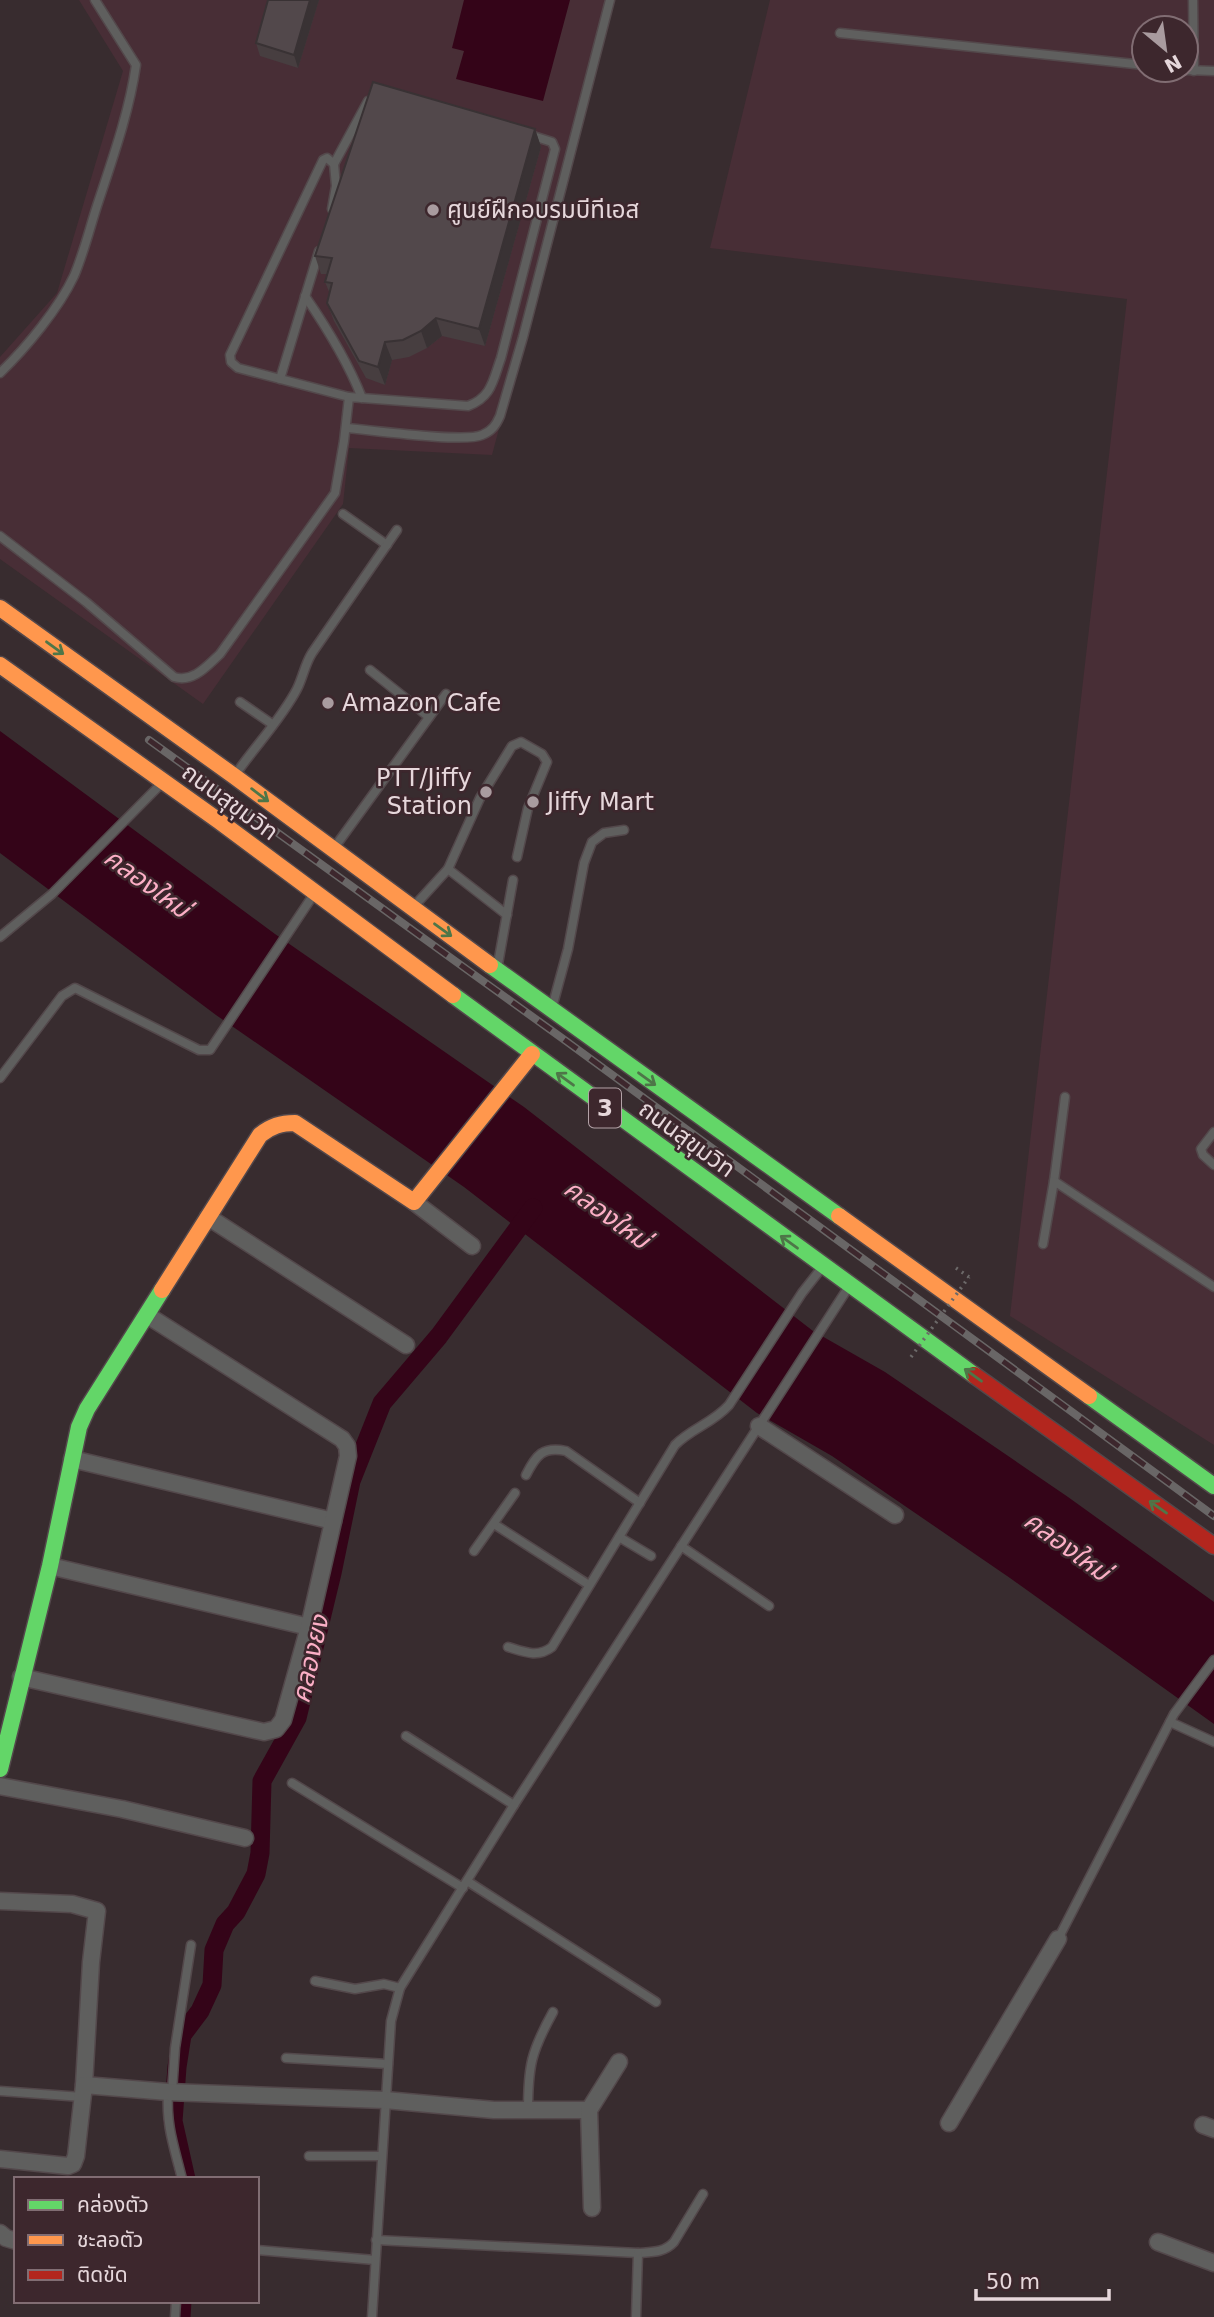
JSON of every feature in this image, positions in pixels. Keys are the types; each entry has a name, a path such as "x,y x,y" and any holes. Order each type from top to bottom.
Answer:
{"main road":[{"name":"ถนนสุขุมวิท","path":"0,608 234,776 551,1010 1214,1486"},
{"name":"ถนนสุขุมวิท","path":"0,665 849,1286 1214,1546"},
{"path":"0,1769 50,1566 79,1427 87,1409 260,1135 281,1122 295,1123 414,1202 532,1054"}],"street":[{"path":"414,1202 472,1246"},
{"path":"208,1217 406,1345"},
{"path":"21,1677 264,1732 276,1729 283,1720 309,1627 348,1455 347,1446 342,1439 148,1315"},
{"path":"760,1423 895,1515"},
{"path":"72,1459 333,1521"},
{"path":"50,1566 309,1627"},
{"path":"0,1786 122,1809 245,1838"},
{"path":"0,1900 72,1904 95,1908 97,1911 76,2156 71,2165 0,2159"},
{"path":"949,2123 1058,1939"},
{"path":"592,2208 589,2110 619,2062"},
{"path":"83,2091 385,2100 528,2111 589,2110"},
{"path":"1158,2242 1214,2263"}],"lane":[{"path":"0,373 46,320 74,276 113,158 134,79 136,65 95,0"},
{"path":"346,428 468,438 482,436 495,426 526,324 610,0"},
{"path":"840,33 1130,64"},
{"path":"327,224 336,186 334,164 372,93"},
{"path":"334,164 327,158 323,160 230,355 231,362 238,368 349,397 468,406 481,401 491,388 555,149 552,142 520,131"},
{"path":"280,379 323,236"},
{"path":"305,296 330,334 362,398"},
{"path":"0,536 86,601 174,677 188,678 200,672 220,654 335,493 349,397"},
{"path":"342,514 387,545"},
{"path":"234,776 298,687 312,653 397,530"},
{"path":"370,670 429,717"},
{"path":"333,849 446,694"},
{"path":"240,702 272,724"},
{"path":"412,908 447,869 480,798 512,746 521,742 542,754 547,762 528,808 517,857"},
{"path":"0,937 52,894 163,782"},
{"path":"551,1010 568,949 584,863 592,842 604,833 624,830"},
{"path":"447,869 507,915"},
{"path":"497,970 513,880"},
{"path":"0,1078 62,996 75,988 199,1050 210,1050 315,893"},
{"path":"1043,1244 1065,1097"},
{"path":"1214,1132 1201,1149 1203,1155 1214,1165"},
{"path":"1054,1181 1214,1287"},
{"path":"508,1647 543,1654 552,1647 675,1445 692,1430 718,1417 729,1405 823,1267"},
{"path":"372,2317 391,2021 400,1988 514,1805 849,1286"},
{"path":"526,1475 533,1461 543,1452 553,1448 566,1451 640,1503"},
{"path":"474,1551 514,1493"},
{"path":"494,1524 589,1585"},
{"path":"619,1537 651,1556"},
{"path":"681,1546 769,1606"},
{"path":"1058,1939 1172,1718 1214,1660"},
{"path":"1172,1718 1214,1742"},
{"path":"406,1736 514,1805"},
{"path":"292,1783 656,2002"},
{"path":"181,2177 169,2131 174,2092 175,2048 191,1945"},
{"path":"315,1981 355,1989 384,1984 400,1988"},
{"path":"528,2111 530,2064 534,2045 553,2012"},
{"path":"286,2058 388,2064"},
{"path":"0,2091 83,2091"},
{"path":"309,2157 382,2156"},
{"path":"376,2239 638,2253 668,2249 703,2194"},
{"path":"259,2250 375,2260"},
{"path":"636,2317 638,2253"}],"path":[{"path":"911,1357 970,1277 956,1268"}],"shaded area":[{"path":"79,0 613,0 492,455 349,448 343,504 203,704 0,559 0,357 57,293 123,71"},
{"path":"770,0 1214,0 1214,1445 1010,1316 1127,299 710,248"}],"water":[{"path":"464,0 570,0 543,101 456,79 464,51 452,48"},
{"name":"คลองใหม่","path":"0,731 275,934 524,1107 813,1331 885,1372 1068,1497 1214,1602 1214,1724 1010,1578 832,1456 757,1413 464,1187 216,1015 0,853"}],"building":[{"path":"268,0 310,0 294,55 256,43"},
{"name":"ศูนย์ฝึกอบรมบีทีเอส","path":"373,82 535,129 479,329 436,318 421,331 403,340 385,342 378,367 359,361 327,303 332,283 325,282 332,258 315,256"}],"waterway":[{"name":"คลองยง","path":"186,2177 173,2121 182,2035 200,2011 212,1985 214,1950 225,1924 236,1912 256,1874 260,1853 262,1781 297,1718 351,1481 382,1403 439,1336 533,1208"},
{"name":"คลองยง","path":"181,2317 182,2303"}],"railway":[{"path":"149,740 566,1041 1214,1516"}],"traffic: fast":[{"path":"490,965 839,1216"},
{"path":"453,995 974,1375"},
{"path":"0,1769 50,1566 79,1427 87,1409 162,1290"},
{"path":"1089,1396 1214,1486"}],"traffic: slow":[{"path":"0,608 490,965"},
{"path":"0,665 219,821 453,995"},
{"path":"162,1290 264,1132 276,1126 295,1123 414,1202 532,1054"},
{"path":"839,1216 1089,1396"}],"traffic: jam":[{"path":"974,1375 1214,1546"}],"place":[{"name":"ศูนย์ฝึกอบรมบีทีเอส","path":"433,210"},
{"name":"Amazon Cafe","path":"328,703"},
{"name":"PTT/Jiffy Station","path":"486,792"},
{"name":"Jiffy Mart","path":"533,802"}]}
